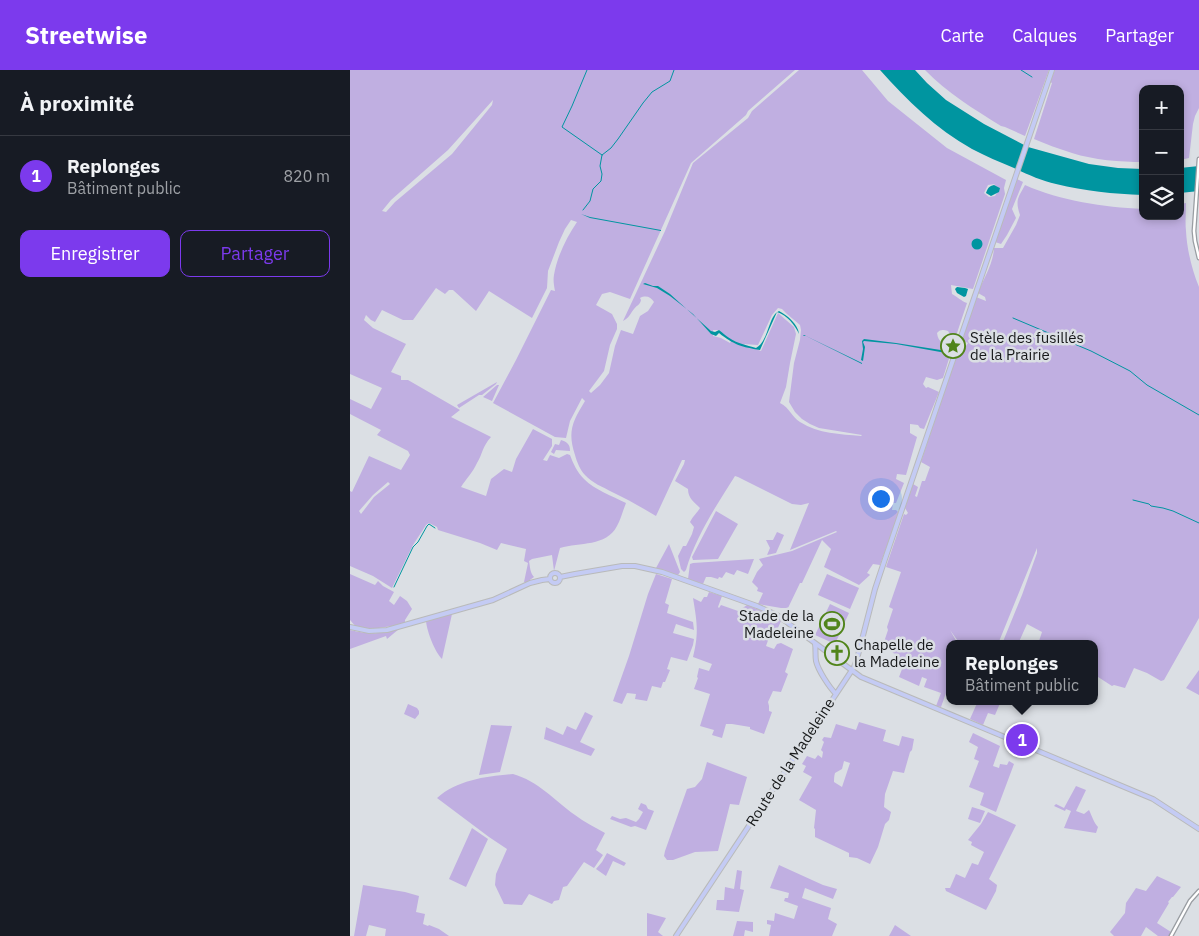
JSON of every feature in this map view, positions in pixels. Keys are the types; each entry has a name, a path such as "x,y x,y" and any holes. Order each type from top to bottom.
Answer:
{"main road":[{"name":"Route de la Madeleine","path":"676,936 852,671 901,510 1051,71"},
{"path":"350,628 378,631 405,625 493,600 530,583 550,579 554,573 560,577 622,566 635,566 662,572 757,606 777,616 861,677 1153,799 1199,829"},
{"path":"815,644 818,666 836,694"},
{"path":"846,666 855,664"}],"street":[{"path":"1199,158 1195,236 1199,258"},
{"path":"1172,936 1190,901 1199,891"}],"shaded area":[{"path":"350,70 795,70 691,163 630,299 610,292 602,294 596,305 612,314 617,324 617,329 610,345 604,371 589,391 591,393 609,373 621,330 633,334 640,316 648,311 654,302 648,297 640,298 640,303 623,321 665,231 693,163 748,118 752,111 799,70 862,70 888,101 947,148 1006,180 1005,194 973,289 951,285 952,294 967,303 953,340 950,339 951,336 948,331 942,330 937,333 940,341 952,349 943,378 937,380 926,377 923,384 926,388 928,387 939,392 924,429 918,425 910,424 910,433 917,437 906,475 897,474 896,479 904,483 896,503 893,503 892,510 896,510 898,515 880,565 873,564 867,573 870,575 859,585 824,567 831,549 822,540 788,608 758,604 763,593 757,591 758,588 752,582 763,565 759,559 792,551 837,532 790,550 809,503 801,505 792,504 735,476 701,533 684,572 681,569 678,556 692,534 694,527 690,522 700,508 690,497 688,489 675,481 685,460 682,460 656,516 594,483 582,471 573,447 571,433 577,414 585,401 582,398 570,421 566,438 555,437 493,403 551,290 555,291 554,277 557,261 566,240 577,222 571,220 565,229 548,271 547,288 532,318 489,291 476,311 453,290 449,290 445,294 436,288 413,320 403,320 382,310 375,322 366,315 364,320 373,328 406,344 391,372 401,376 401,380 408,380 460,410 451,417 491,437 474,469 461,487 486,496 491,479 504,469 512,472 516,459 533,429 552,439 552,446 543,460 547,461 550,455 559,458 567,454 570,455 577,470 588,483 626,503 620,520 612,533 599,541 560,548 554,571 552,555 532,559 529,561 534,577 527,582 524,582 528,563 524,561 526,549 501,543 497,550 438,530 437,527 429,523 413,545 392,588 373,576 350,566 350,491 352,492 369,456 401,470 410,455 408,451 377,435 381,430 350,414 350,399 371,409 382,388 350,374","holes":["493,100 492,105 452,154 395,202 386,212 382,211 391,200 448,150","995,184 1000,188 995,196 989,197 984,193 988,185","778,308 782,309 800,325 801,330 789,402 795,412 802,419 819,428 862,435 837,434 807,426 794,417 780,403 786,387 796,334 794,327 778,313 761,351 743,344 758,345 772,315","713,330 719,330 731,341 730,343 713,336","388,482 390,484 374,497 361,514 359,511 373,495"]},
{"path":"925,70 1049,70 1025,136 1001,126 971,107 942,86"},
{"path":"1055,70 1199,70 1199,108 1193,124 1189,158 1184,159 1184,85 1139,85 1139,162 1089,157 1034,139 1052,83 1050,82"},
{"path":"1017,179 1023,182 1012,209 1016,218 1001,244 995,242"},
{"path":"1025,185 1039,191 1082,202 1139,209 1139,220 1184,220 1184,203 1186,203 1187,245 1199,287 1199,618 1164,680 1161,681 1134,668 1125,688 1112,686 1098,677 1098,640 1039,640 1042,632 1027,624 1020,640 1004,640 1022,595 1037,553 1037,548 1000,640 957,640 950,630 956,640 946,640 946,693 941,707 936,706 941,693 924,687 927,679 922,677 919,686 899,677 904,664 895,660 896,654 892,651 882,648 893,609 889,607 901,572 886,567 904,514 908,513 905,508 913,484 918,487 915,496 917,497 922,481 925,481 930,467 921,462 959,347 966,346 968,343 962,340 976,297 986,301 985,297 978,293 990,265 994,248 1003,248 1020,215 1018,199"},
{"path":"497,382 482,395 459,408 457,405"},
{"path":"499,385 492,401 483,397"},
{"path":"561,440 568,444 570,451 556,450 554,454 551,452 555,444 559,445"},
{"path":"716,511 738,524 718,559 693,560 692,557"},
{"path":"777,532 784,535 776,553 767,555 770,548 766,540 773,540"},
{"path":"669,544 680,572 678,575 656,568"},
{"path":"754,559 748,574 737,570 734,575 726,572 722,578 719,577 718,579 706,577 703,584 688,579 690,564 693,563"},
{"path":"350,574 375,585 378,581 394,592 389,601 394,605 400,596 407,601 412,609 405,623 374,628 361,628 354,625 350,620"},
{"path":"656,574 672,579 665,603 669,605 667,613 693,622 694,630 676,624 673,633 694,639 693,645 687,661 671,657 667,669 670,670 665,682 663,682 661,688 652,686 647,701 635,699 636,694 627,693 622,704 613,701"},
{"path":"827,574 859,588 850,609 818,595"},
{"path":"709,592 722,596 719,608 721,605 738,611 747,605 781,621 777,630 772,629 766,646 774,649 777,644 781,643 793,649 785,672 788,674 781,692 773,691 768,702 769,711 772,712 764,734 750,729 750,727 726,724 722,738 712,735 714,730 700,726 710,694 694,689 699,668 709,671 712,664 693,657 697,628 693,598 701,602 704,597 707,597"},
{"name":"Stade de la Madeleine","path":"830,604 849,613 835,644 815,635"},
{"path":"452,614 442,659 432,642 426,621"},
{"path":"399,629 387,639 386,636 350,649 350,630 374,633"},
{"path":"1199,670 1199,695 1186,688"},
{"path":"408,704 419,711 415,719 404,714"},
{"path":"976,705 999,705 995,715 988,713 983,725 970,719"},
{"path":"585,712 593,716 580,742 595,749 591,756 544,739 546,727 563,735 567,726 576,730"},
{"path":"859,722 886,730 883,741 899,746 902,736 914,739 904,773 893,771 885,794 884,807 891,812 870,864 857,858 849,857 849,853 815,837 816,810 799,800 812,777 803,772 806,766 802,764 807,756 815,759 818,755 822,758 823,752 821,750 824,742 822,740 824,737 831,738 836,724 856,730","holes":["844,761 850,763 842,787 834,782 835,773 842,769"]},
{"path":"491,725 512,726 500,772 479,775"},
{"path":"973,733 1000,746 993,766 999,768 1000,764 1007,765 1009,761 1014,764 996,812 980,805 984,793 969,787 979,761 974,759 978,747 969,742"},
{"path":"707,762 747,777 739,805 730,804 718,851 695,852 673,860 667,860 664,856 665,851 687,789 695,787 702,779"},
{"path":"513,774 538,786 578,818 605,833 596,850 603,855 594,868 584,862 567,886 563,887 559,900 554,901 552,904 529,894 522,905 504,904 495,885 496,874 507,849 437,798 463,783 493,776"},
{"path":"1076,786 1086,790 1076,811 1084,814 1089,810 1098,827 1096,833 1064,828 1071,811 1066,809 1065,811 1054,806 1056,804 1064,808"},
{"path":"641,803 654,811 646,830 635,826 631,827 610,819 612,816 636,822 643,812 638,809"},
{"path":"972,807 985,811 980,823 968,819"},
{"path":"988,812 1016,825 989,879 997,885 996,891 986,910 946,891 945,888 950,888 956,874 965,878 972,863 978,865 984,852 971,845 972,842 968,840"},
{"path":"472,828 488,839 466,887 449,879"},
{"path":"607,853 626,863 624,866 613,861 606,876 596,869"},
{"path":"779,865 823,885 837,889 833,899 805,888 802,898 831,908 828,919 837,924 832,936 769,936 771,925 767,924 767,920 774,921 775,913 794,919 798,906 784,901 785,898 788,898 789,893 770,888"},
{"path":"737,870 742,871 740,889 744,890 739,912 716,910 717,900 724,900 725,887 734,889"},
{"path":"1157,876 1181,887 1168,902 1157,923 1171,932 1169,936 1158,936 1146,927 1141,936 1114,936 1110,932 1125,913 1126,903 1136,888 1146,891"},
{"path":"363,885 419,896 416,912 425,914 423,924 439,929 449,936 385,936 386,929 369,925 366,936 354,936"},
{"path":"647,913 666,918 658,932 663,936 647,936"},
{"path":"737,921 753,922 753,932 745,930 744,936 733,936"},
{"path":"895,925 911,936 889,936"}],"water":[{"path":"880,70 915,70 946,100 984,124 1028,147 1089,164 1139,169 1139,195 1078,189 1035,177 982,154 959,141 934,123"},
{"path":"1199,166 1199,191 1184,193 1184,168"},
{"path":"994,185 1000,188 999,192 991,196 986,193"},
{"path":"581,214 590,217 661,231 590,218"},
{"path":"977,238 983,244 977,250 971,244"},
{"path":"643,284 658,286 687,309 657,288"},
{"path":"957,287 968,289 966,296 964,297 957,293 955,289"},
{"path":"779,311 786,315 792,321 797,327 799,334 784,315 777,312"},
{"path":"777,313 760,350 738,345 719,333 716,336 711,334 697,318 711,331 719,330 736,342 756,348 764,340"},
{"path":"803,336 862,363 862,364"},
{"path":"864,339 947,351 946,353 896,344 864,341 863,361 861,360 862,341"}],"waterway":[{"path":"587,70 562,127 602,155"},
{"path":"583,210 590,201 593,189 601,181 600,166 602,155 611,148 652,92 670,81 674,70"},
{"path":"1021,70 1032,77"},
{"path":"1013,318 1091,351 1130,371 1147,385 1199,415"},
{"path":"1133,500 1173,511 1199,523"},
{"path":"394,587 413,547 427,526 429,524 435,528"}],"place":[{"name":"Stèle des fusillés de la Prairie","path":"953,346"},
{"name":"Stade de la Madeleine","path":"832,624"},
{"name":"Chapelle de la Madeleine","path":"837,653"},
{"name":"Replonges","path":"1022,740"}]}
